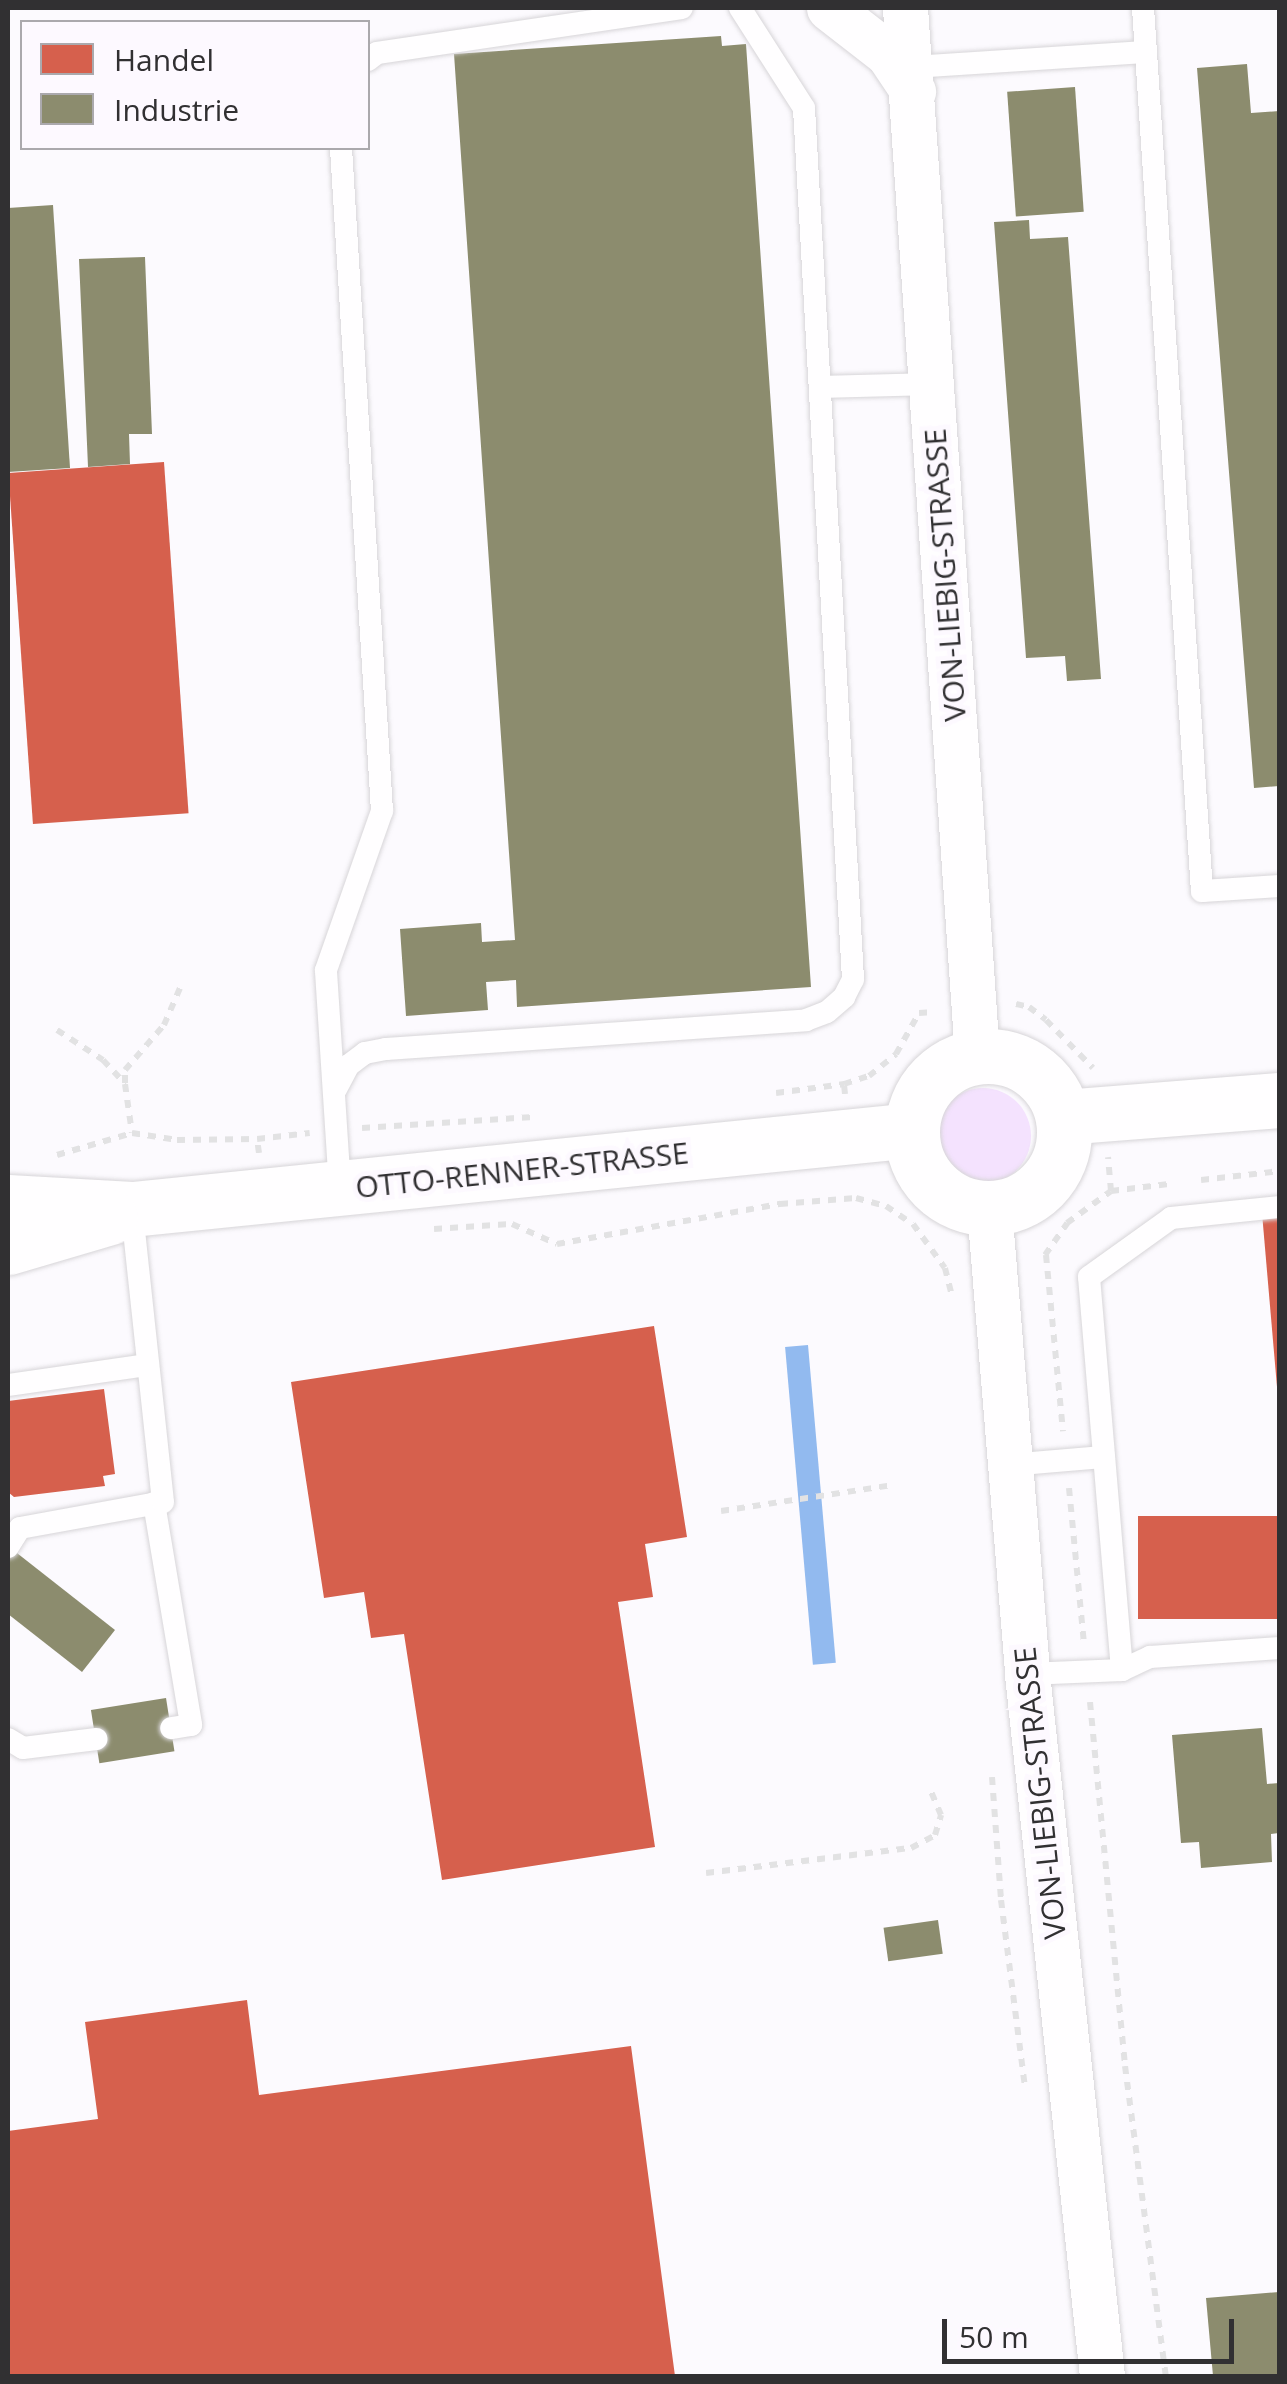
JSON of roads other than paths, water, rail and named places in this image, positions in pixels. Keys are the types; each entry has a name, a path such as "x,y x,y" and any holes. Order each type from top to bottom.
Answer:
{"street":[{"path":"829,8 888,54 913,80"},
{"name":"VON-LIEBIG-STRASSE","path":"905,8 913,80 976,1032"},
{"path":"1084,1115 1041,1186 991,1234 928,1178 920,1164 912,1130 921,1096 932,1081 961,1060 976,1032 997,1056 1033,1070 1084,1115 1280,1100"},
{"name":"OTTO-RENNER-STRASSE","path":"8,1236 132,1210 912,1130"},
{"name":"VON-LIEBIG-STRASSE","path":"991,1234 1027,1674 1102,2376"}],"lane":[{"path":"370,58 377,53 682,8"},
{"path":"336,1089 348,1064 365,1053 806,1020 827,1012 844,997 853,979 804,108 740,8"},
{"path":"1143,8 1202,891 1280,886"},
{"path":"913,80 1146,52"},
{"path":"340,1188 326,970 382,811 341,150"},
{"path":"821,387 932,384"},
{"path":"1122,1670 1089,1277 1171,1218 1280,1207"},
{"path":"12,1530 163,1502 132,1210"},
{"path":"8,1385 146,1364"},
{"path":"1008,1465 1104,1457"},
{"path":"154,1503 192,1725 171,1728"},
{"path":"1027,1674 1122,1670 1150,1657 1280,1648"},
{"path":"8,1738 23,1748 96,1738"}],"water":[{"path":"808,1345 836,1663 813,1665 785,1347"}]}
